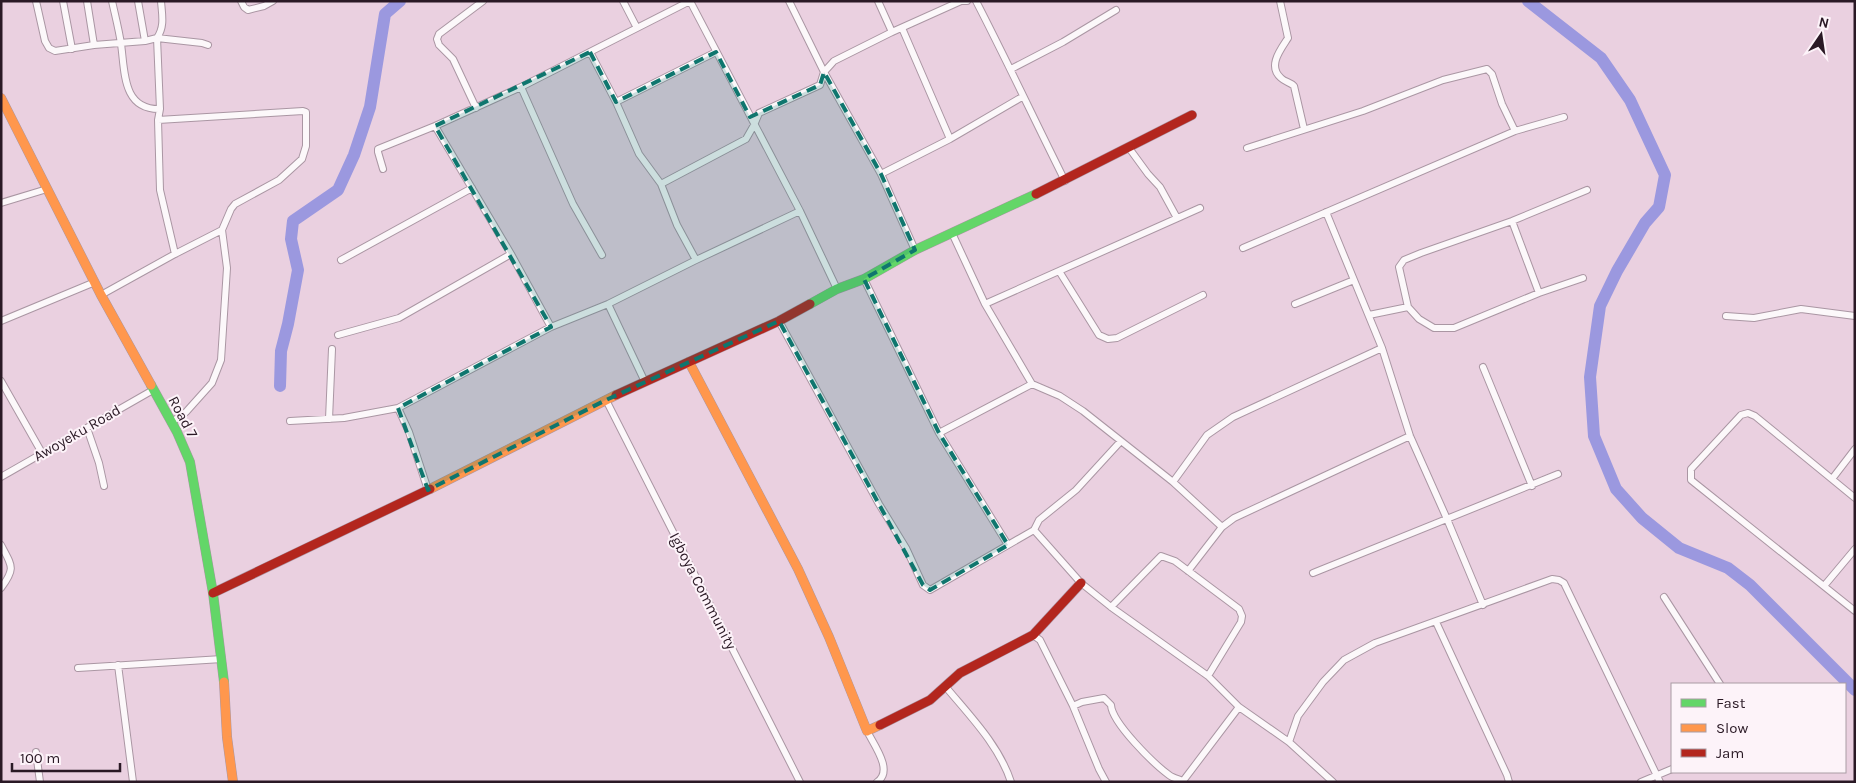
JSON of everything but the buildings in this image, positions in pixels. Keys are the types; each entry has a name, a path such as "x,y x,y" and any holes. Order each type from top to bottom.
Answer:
{"street":[{"path":"36,1 45,41 49,48 55,51 157,38 202,42 208,45"},
{"path":"64,1 72,49"},
{"path":"87,1 94,45"},
{"path":"112,1 121,42 126,86 135,100 144,108 160,109"},
{"path":"138,1 145,41"},
{"path":"161,1 162,31 157,38 160,109 158,120 160,190 175,254"},
{"path":"242,1 244,7 248,10 264,6 273,1"},
{"path":"476,108 453,59 439,45 437,39 439,34 483,1"},
{"path":"623,1 637,28"},
{"path":"383,169 378,148 435,126 521,87 690,1 800,210 837,289"},
{"path":"789,1 824,72 880,174 915,250"},
{"path":"878,1 892,32"},
{"path":"661,184 746,139 759,113 820,85 824,72 834,61 892,32 961,1 967,1"},
{"path":"976,1 1065,181"},
{"path":"1280,1 1288,38 1275,60 1277,73 1281,79 1294,86 1304,129"},
{"path":"1011,69 1063,42 1116,10"},
{"path":"902,28 950,139"},
{"path":"590,52 640,154 661,184 696,260"},
{"path":"616,102 716,52"},
{"path":"1247,148 1363,111 1443,80 1487,69 1492,74 1502,104 1515,131"},
{"path":"521,87 573,204 602,255"},
{"path":"880,174 950,139 1022,97"},
{"name":"Road 7","path":"1,98 101,295 172,422 190,462 213,593 222,659 227,737 233,782"},
{"path":"158,120 252,113 306,112 306,146 302,159 279,180 235,204 231,209 222,230 227,268 221,360 212,383 186,412 172,422"},
{"path":"213,593 428,490 606,400 779,320 837,289 864,279 915,250 1065,181 1192,115"},
{"path":"1243,248 1515,131 1564,117"},
{"path":"435,126 511,254 551,327"},
{"path":"1129,148 1160,187 1177,218"},
{"path":"341,260 472,188"},
{"path":"1,203 46,189"},
{"path":"1583,278 1538,293 1454,328 1434,328 1419,319 1408,307 1399,267 1404,260 1512,221 1587,190"},
{"path":"985,304 1200,208"},
{"path":"290,421 344,418 398,408 551,327 608,304 800,210"},
{"path":"1326,212 1382,348 1410,436 1448,519 1483,605"},
{"path":"1512,221 1538,293"},
{"path":"101,295 222,230"},
{"path":"952,233 985,304 1032,384 1060,396 1083,411 1173,482 1222,527"},
{"path":"338,335 400,318 511,254"},
{"path":"1059,272 1099,334 1108,339 1117,338 1203,295"},
{"path":"864,279 939,433 1008,545"},
{"path":"1295,304 1354,280"},
{"path":"1,321 95,282"},
{"path":"608,304 645,382"},
{"path":"1369,315 1408,307"},
{"path":"1726,316 1754,318 1801,309 1855,316"},
{"path":"779,320 879,504 906,548 923,585 930,590 1034,530 1039,520 1076,490 1120,442"},
{"path":"1173,482 1207,435 1233,417 1382,348"},
{"path":"328,419 332,349"},
{"path":"689,362 798,568 829,637 881,759 884,770 882,779 877,782"},
{"path":"1483,367 1532,486"},
{"path":"1,381 42,453"},
{"path":"939,433 1032,384"},
{"name":"Awoyeku Road","path":"1,476 153,390"},
{"name":"Igboya Community","path":"606,400 800,782"},
{"path":"398,408 409,432 428,490"},
{"path":"1855,498 1755,416 1748,413 1741,415 1691,469 1690,475 1691,480 1855,611"},
{"path":"87,428 99,463 104,486"},
{"path":"1188,571 1222,527 1234,518 1410,436"},
{"path":"1832,479 1855,449"},
{"path":"1313,573 1558,474"},
{"path":"1034,530 1081,583 1111,607 1208,676 1239,707 1289,742 1333,782"},
{"path":"1,545 12,565 11,572 1,588"},
{"path":"1824,586 1855,549"},
{"path":"1111,607 1161,556 1175,561 1239,609 1242,616 1241,622 1208,676"},
{"path":"1289,742 1298,716 1323,682 1344,660 1375,643 1552,579 1564,583 1658,778"},
{"path":"868,731 930,700 960,673 1033,635 1081,583"},
{"path":"1664,597 1719,683"},
{"path":"1436,622 1509,782"},
{"path":"1033,635 1040,640 1073,706 1099,770 1106,782"},
{"path":"78,668 222,659"},
{"path":"118,665 133,782"},
{"path":"945,686 981,729 1007,769 1011,782"},
{"path":"1073,706 1082,702 1104,698 1111,705 1119,724 1146,753 1168,774 1183,781 1239,707"},
{"path":"36,752 40,782"},
{"path":"1641,782 1658,778 1671,770"}],"highlighted area":[{"path":"590,52 616,102 716,52 750,117 820,85 824,72 881,174 915,250 864,279 939,433 1008,545 930,590 923,585 779,321 606,400 428,490 398,408 551,327 435,126"}],"waterway":[{"path":"280,386 281,351 298,270 291,239 293,221 338,190 354,155 370,107 385,14 400,1"},
{"path":"1528,1 1601,58 1630,100 1665,175 1659,207 1645,223 1617,271 1600,306 1590,377 1594,436 1616,489 1642,518 1679,548 1728,568 1750,585 1855,690"}],"traffic: fast":[{"path":"810,304 837,289 864,279 915,250 1036,194"},
{"path":"151,385 177,432 190,462 213,593 224,682"}],"traffic: slow":[{"path":"1,98 101,295 151,385"},
{"path":"689,362 798,569 829,637 867,731 880,725"},
{"path":"430,489 616,395"},
{"path":"224,682 227,737 233,782"}],"traffic: jam":[{"path":"1036,194 1192,115"},
{"path":"616,395 779,321 810,304"},
{"path":"213,593 430,489"},
{"path":"880,725 930,700 960,673 1033,635 1081,583"}]}
